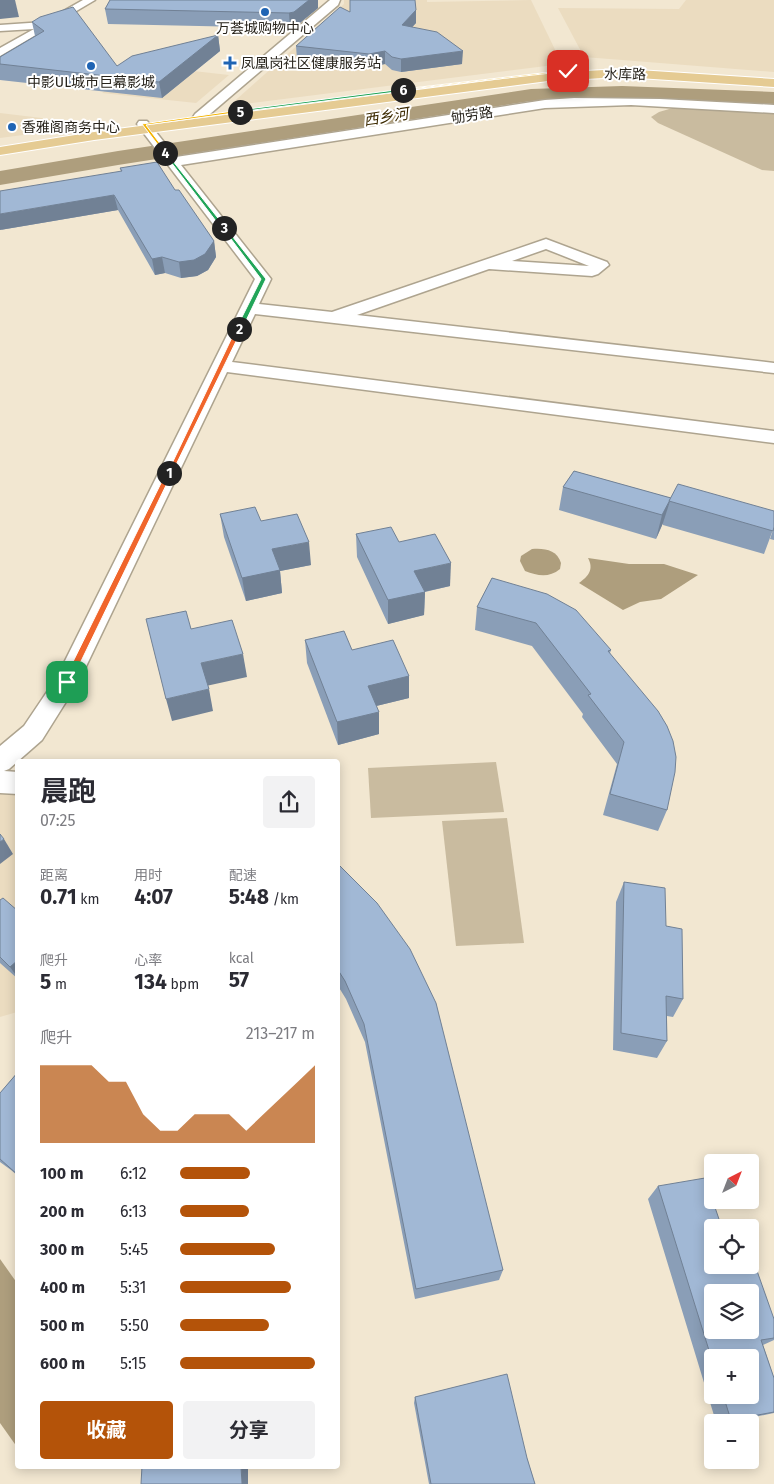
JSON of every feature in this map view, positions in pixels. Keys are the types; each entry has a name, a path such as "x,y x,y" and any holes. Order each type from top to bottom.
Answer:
{"main road":[{"name":"水库路","path":"0,151 199,117 568,71 650,70 774,81"},
{"name":"水库路","path":"0,146 145,126 571,74 650,74 774,81"}],"street":[{"path":"0,53 90,0"},
{"path":"199,117 334,3 335,0"},
{"path":"0,28 48,25"},
{"name":"劬劳路","path":"172,162 554,103 618,101 774,109"},
{"path":"0,762 32,733 67,682 263,279 145,126"},
{"path":"332,318 487,264 546,244 601,265 592,271 487,264"},
{"path":"249,308 774,368"},
{"path":"221,366 774,437"},
{"path":"0,782 15,783"}],"shaded area":[{"path":"344,0 427,0 427,2 531,0 562,64 229,106 344,4"},
{"path":"686,0 774,0 774,72 584,57 558,8 679,9"},
{"path":"140,65 229,75 196,103 102,93"},
{"path":"676,107 774,112 774,171 762,170 658,123 651,117 659,112"},
{"path":"0,113 100,125 0,138"},
{"path":"532,549 546,550 557,555 561,563 560,569 548,575 525,571 520,561 521,556"},
{"path":"588,558 629,564 664,564 698,575 661,599 640,602 623,610 579,583 590,572 591,566"},
{"path":"496,762 504,812 371,818 368,768"},
{"path":"0,794 15,794 15,1013 0,1017"},
{"path":"507,818 524,943 456,946 442,821"},
{"path":"0,1259 15,1280 15,1444 0,1423"}],"building":[{"path":"110,0 309,0 294,12 289,13 105,9"},
{"path":"350,0 415,0 416,10 402,25 437,32 463,51 401,59 392,57 385,51 369,54 296,46 340,7 350,12"},
{"path":"73,7 117,66 132,56 218,35 159,82 0,64 0,57 44,31 32,22 40,17"},
{"path":"157,162 175,190 179,190 214,241 205,254 194,260 179,262 162,257 152,259 114,195 0,214 0,191 122,171 120,168"},
{"path":"574,471 671,498 662,515 563,487"},
{"path":"678,484 774,511 773,531 669,501"},
{"path":"255,507 261,521 297,514 309,542 272,549 280,570 242,578 220,514"},
{"path":"391,527 399,542 435,534 451,563 414,571 425,592 388,600 356,534"},
{"path":"492,578 547,594 576,610 611,650 608,651 658,711 673,741 676,757 675,772 667,810 610,794 624,742 588,695 591,694 536,623 477,607"},
{"path":"186,611 191,629 232,620 243,654 201,663 209,689 166,699 146,619"},
{"path":"344,631 352,650 393,640 409,676 368,686 379,712 337,722 305,640"},
{"path":"0,834 4,839 0,842"},
{"path":"340,866 377,903 410,949 436,1003 503,1270 416,1289 364,1024 340,973"},
{"path":"624,882 665,888 666,926 682,929 683,999 666,996 667,1041 621,1033"},
{"path":"3,898 15,908 15,963 10,967 0,957 0,900"},
{"path":"15,1076 15,1172 0,1159 0,1093"},
{"path":"704,1178 704,1209 716,1209 719,1219 704,1219 704,1274 758,1274 774,1319 774,1338 761,1340 774,1378 774,1412 759,1415 729,1414 726,1404 759,1404 759,1349 709,1349 705,1339 759,1339 759,1284 704,1284 704,1334 658,1186"},
{"path":"507,1374 535,1484 431,1484 415,1397"},
{"path":"142,1469 241,1469 242,1484 141,1484"}],"waterway":[{"name":"西乡河","path":"0,178 118,158 531,95 622,92 774,98"}],"place":[{"name":"万荟城购物中心","path":"265,12"},
{"name":"凤凰岗社区健康服务站","path":"230,63"},
{"name":"中影UL城市巨幕影城","path":"91,66"},
{"name":"香雅阁商务中心","path":"12,127"}],"route":[{"path":"67,682 263,279 144,124 520,75 568,71"}]}
